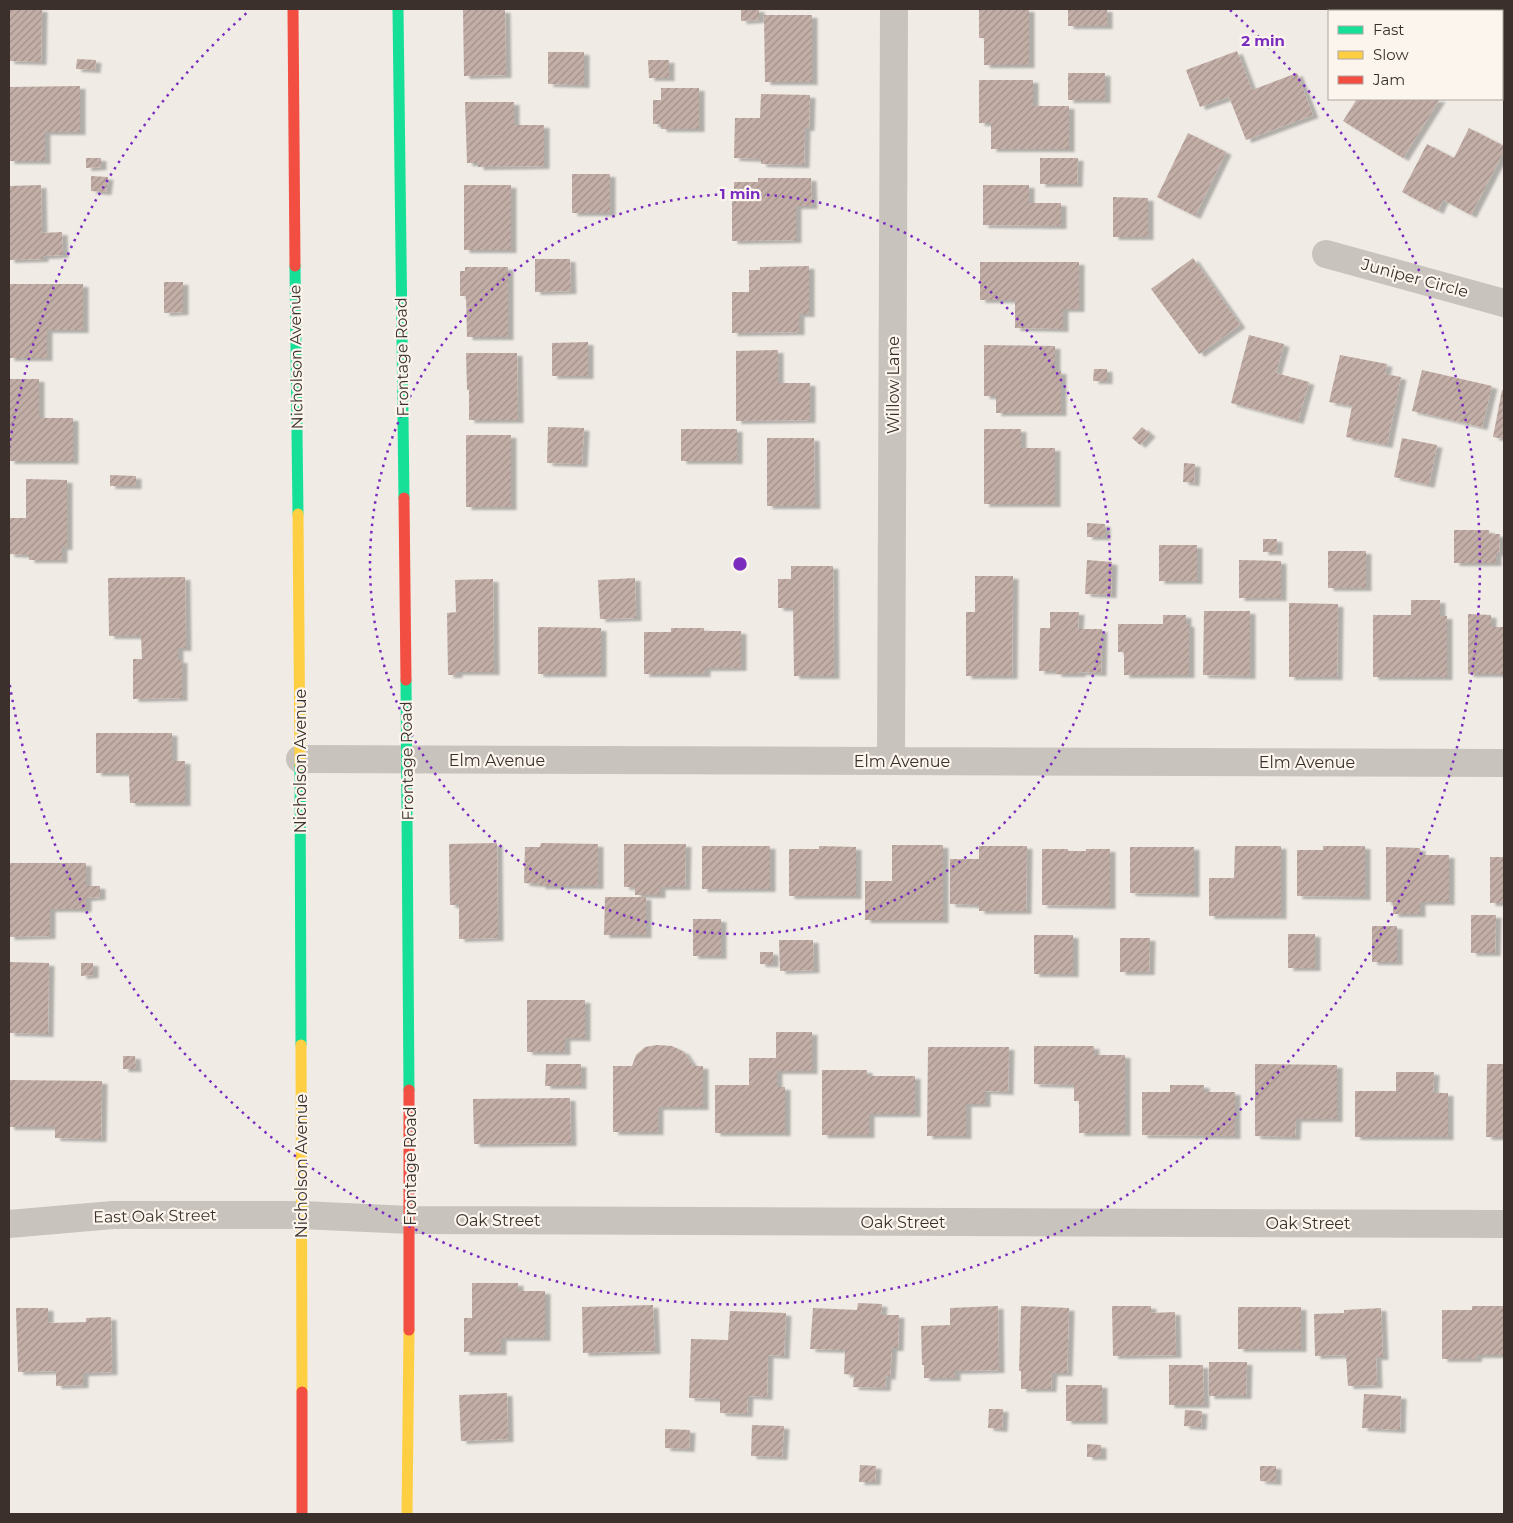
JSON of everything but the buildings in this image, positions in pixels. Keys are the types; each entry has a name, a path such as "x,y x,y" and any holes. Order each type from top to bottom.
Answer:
{"main road":[{"name":"Nicholson Avenue","path":"293,9 300,759 302,1514"},
{"name":"Frontage Road","path":"398,9 407,760 410,1220 407,1514"}],"street":[{"name":"Willow Lane","path":"891,761 894,9"},
{"name":"Juniper Circle","path":"1326,254 1504,303"},
{"name":"Elm Avenue","path":"300,759 1504,763"},
{"name":"East Oak Street","path":"9,1224 113,1215 301,1215"},
{"name":"Oak Street","path":"301,1215 410,1220 1504,1224"}],"traffic: fast":[{"path":"398,9 404,498"},
{"path":"295,266 298,514"},
{"path":"406,680 409,1090"},
{"path":"300,764 301,1045"}],"traffic: slow":[{"path":"298,514 300,764"},
{"path":"301,1045 302,1392"},
{"path":"407,1514 409,1330"}],"traffic: jam":[{"path":"293,9 295,266"},
{"path":"404,498 406,680"},
{"path":"409,1090 409,1330"},
{"path":"302,1392 302,1514"}]}
